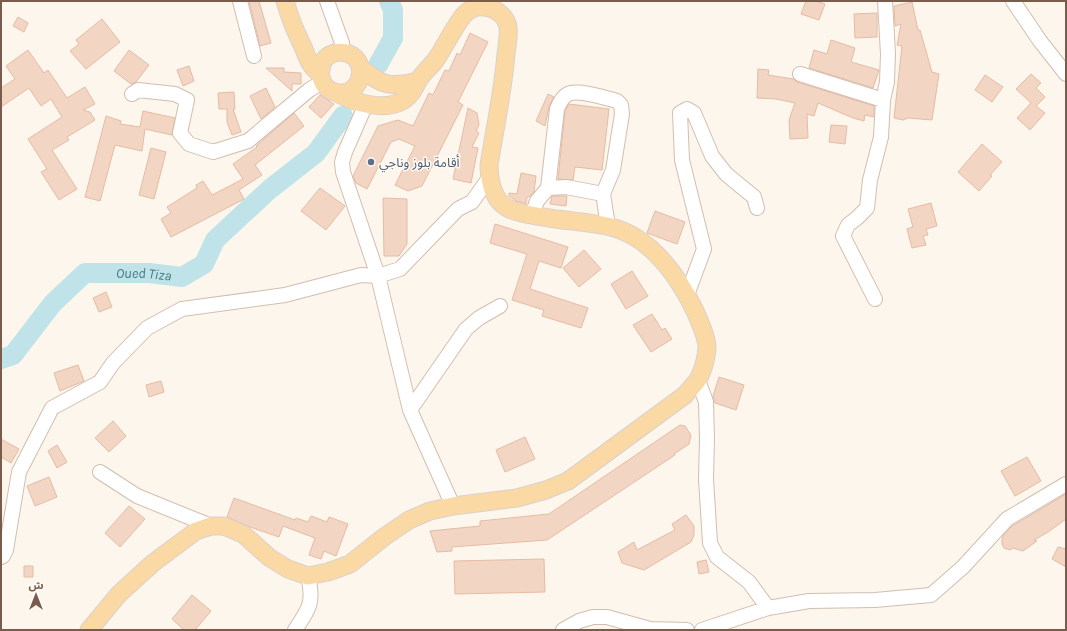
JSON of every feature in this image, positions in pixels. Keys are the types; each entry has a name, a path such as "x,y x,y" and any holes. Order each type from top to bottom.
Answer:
{"main road":[{"path":"89,630 119,594 153,563 196,531 211,526 224,526 243,534 276,562 288,569 308,576 328,572 350,564 384,537 410,520 430,511 453,506 517,498 546,490 568,481 685,395 698,380 704,364 707,346 700,322 687,295 668,265 649,246 632,235 608,226 532,215 515,211 503,205 496,194 489,178 489,165 505,65 508,32 506,20 498,12 496,5 475,8 465,14 437,58 418,81 416,87 410,95 395,104 382,105 366,104 347,99 331,91 311,66 290,19 285,1"},
{"path":"304,49 316,55 337,53 354,57 360,67 381,83 391,85 406,84 418,81"},
{"path":"321,78 321,67 324,60 337,53"},
{"path":"337,93 346,93 353,89 358,83 361,75 360,67"}],"street":[{"path":"240,1 254,56"},
{"path":"327,1 342,43 337,53"},
{"path":"875,299 843,236 848,224 857,218 867,208 870,180 881,138 883,100 887,82 888,54 885,1"},
{"path":"1013,1 1040,41 1066,74"},
{"path":"800,74 883,100"},
{"path":"132,94 138,90 175,94 187,100 180,133 189,144 213,152 248,141 309,90 321,78"},
{"path":"532,215 537,201 548,188 557,109 561,100 567,94 576,93 617,101 621,105 622,114 613,170 603,194 608,226"},
{"path":"366,104 342,162 343,172 378,276 410,410 453,506"},
{"path":"687,295 704,249 682,160 680,113 687,109 694,113 712,156 726,174 754,198 757,208"},
{"path":"1,557 6,550 19,472 52,408 100,382 113,362 148,328 182,309 285,295 361,275 378,276 400,269 458,209 472,202 489,178"},
{"path":"548,188 566,187 603,194"},
{"path":"410,410 466,329 479,318 500,306"},
{"path":"698,380 706,402 706,479 710,543 717,557 749,582 768,608"},
{"path":"100,472 137,496 211,526"},
{"path":"702,630 768,608 809,601 875,600 931,595 963,567 1007,519 1066,484"},
{"path":"295,630 303,619 310,604 312,592 308,576"},
{"path":"562,630 579,621 593,617 607,617 650,629 687,630"}],"building":[{"path":"249,1 259,1 271,43 260,46"},
{"path":"806,1 816,1 825,4 819,20 801,14"},
{"path":"912,2 918,30 920,30 932,72 939,74 932,120 908,118 903,120 894,118 902,46 897,45 901,24 895,26 894,6"},
{"path":"877,13 877,37 855,38 854,14"},
{"path":"18,17 28,23 24,32 13,26"},
{"path":"102,19 120,42 86,69 70,51 79,44 76,40"},
{"path":"470,33 488,42 458,102 463,105 422,186 408,191 395,185 415,146 399,139 391,142 367,189 356,183 353,176 378,126 398,120 413,126 429,93 433,95 445,70 449,71 457,53 460,55"},
{"path":"831,40 855,48 851,62 879,70 873,88 809,68 814,50 827,54"},
{"path":"28,50 44,73 48,70 67,98 85,87 95,104 83,110 90,112 95,120 67,137 69,140 52,150 77,189 59,200 41,172 47,169 28,139 62,117 51,99 41,106 29,88 1,107 1,88 15,79 6,66"},
{"path":"129,50 149,65 136,82 131,84 114,71"},
{"path":"189,66 194,81 183,86 177,70"},
{"path":"266,68 284,68 284,72 301,73 301,84 292,84 292,91"},
{"path":"758,69 769,70 768,75 793,79 797,82 874,106 874,117 865,115 864,121 853,118 818,103 814,116 807,114 808,138 790,139 789,120 795,103 776,99 757,98"},
{"path":"1031,74 1041,83 1036,88 1045,97 1036,106 1045,113 1030,130 1017,118 1031,103 1016,89"},
{"path":"985,75 1003,87 992,102 975,90"},
{"path":"266,88 275,107 261,119 250,96"},
{"path":"234,92 235,109 233,109 241,132 232,135 227,122 227,109 219,109 218,93"},
{"path":"548,94 554,97 549,106 545,126 536,121"},
{"path":"320,95 334,104 321,118 309,107"},
{"path":"569,104 609,109 602,170 575,167 573,180 558,179 565,111"},
{"path":"468,108 477,113 479,125 476,131 479,133 472,147 478,148 471,183 453,179"},
{"path":"143,111 175,118 172,135 145,129 142,151 115,145 100,201 85,197 106,116 121,121 120,124 140,127"},
{"path":"294,113 304,126 255,165 262,175 239,190 244,199 171,237 161,219 171,213 167,207 197,188 196,185 203,181 212,195 243,179 233,164 257,147 256,146"},
{"path":"831,125 847,126 845,144 829,142"},
{"path":"982,144 1002,162 990,175 992,176 979,191 958,172"},
{"path":"151,148 166,152 154,199 139,195"},
{"path":"521,173 536,176 534,192 527,197 526,204 516,201 509,196 509,193 517,194"},
{"path":"320,188 345,206 326,230 301,211"},
{"path":"552,196 567,196 566,206 550,204"},
{"path":"383,198 407,199 407,244 399,256 384,256"},
{"path":"931,203 937,226 926,229 928,235 923,236 926,245 912,248 907,229 913,227 908,209"},
{"path":"655,211 685,222 677,244 647,233"},
{"path":"495,224 568,247 561,268 539,261 530,289 588,308 581,328 542,316 544,310 512,300 527,254 490,243"},
{"path":"584,250 601,269 579,287 563,268"},
{"path":"632,271 648,296 626,309 611,284"},
{"path":"106,292 112,307 99,312 93,298"},
{"path":"652,314 662,330 665,328 672,339 651,352 633,325"},
{"path":"78,365 84,381 60,391 54,373"},
{"path":"719,377 744,385 736,410 715,403 713,396"},
{"path":"161,381 164,392 149,397 146,385"},
{"path":"113,421 126,436 109,452 95,438"},
{"path":"680,425 685,426 691,435 689,444 674,454 675,455 547,540 452,547 452,551 437,552 430,531 480,526 480,521 549,514"},
{"path":"525,437 535,459 505,472 496,450"},
{"path":"1,439 19,449 11,463 1,457"},
{"path":"57,445 67,462 57,468 48,451"},
{"path":"1027,457 1041,481 1015,496 1001,471"},
{"path":"49,477 57,497 35,506 27,486"},
{"path":"1066,494 1066,519 1034,540 1037,541 1023,551 1013,548 1010,550 1004,548 1002,544 1003,536 1011,527"},
{"path":"234,498 295,520 296,518 308,522 311,516 327,522 329,517 348,524 336,556 324,551 321,559 309,555 315,538 283,526 279,537 227,517"},
{"path":"129,506 145,519 120,547 105,533"},
{"path":"686,515 694,526 694,535 691,542 644,570 622,563 618,552 634,542 637,550 675,530 672,524"},
{"path":"1058,547 1066,549 1066,567 1052,559"},
{"path":"544,559 545,592 455,594 454,561"},
{"path":"706,560 709,572 699,574 697,562"},
{"path":"24,566 33,566 33,577 24,577"},
{"path":"192,595 211,611 195,630 184,630 172,619"}],"waterway":[{"path":"378,65 393,38 393,10 389,1"},
{"name":"Oued Tiza","path":"1,359 13,355 53,303 85,273 149,273 182,277 204,264 215,240 270,189 316,153 343,116"}],"place":[{"name":"أقامة بلوز وناجي","path":"371,162"}]}
